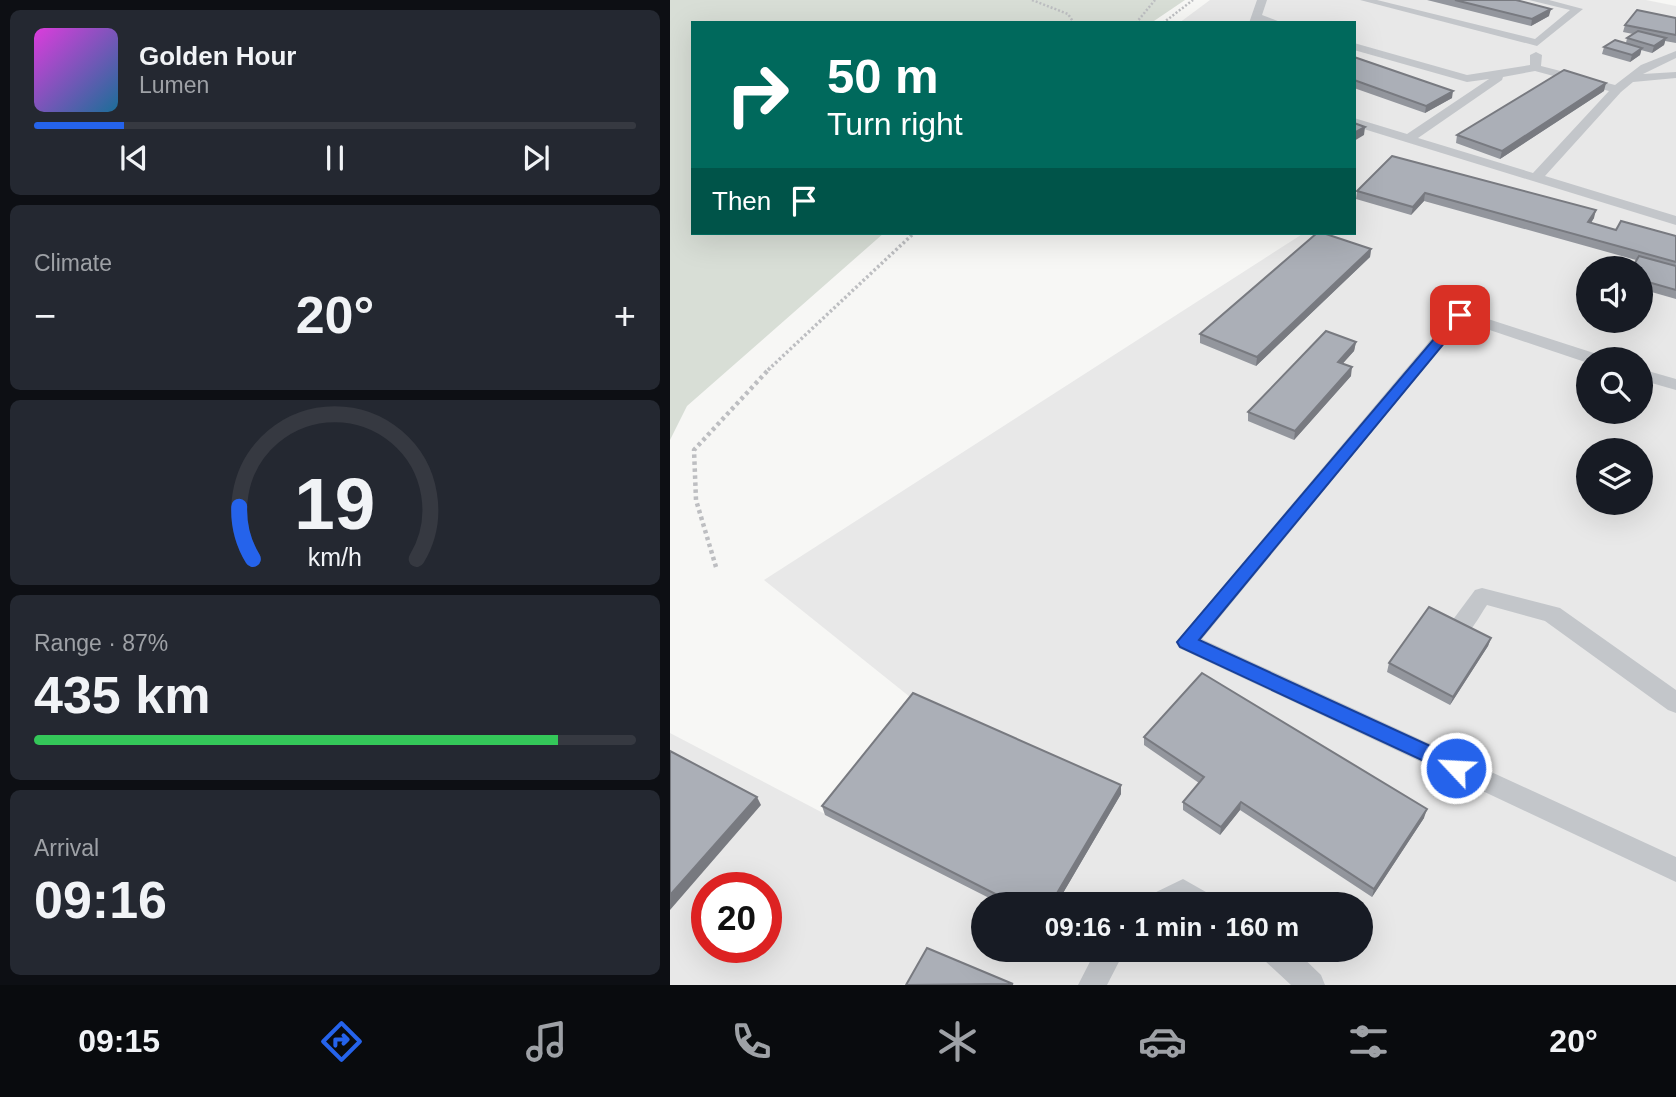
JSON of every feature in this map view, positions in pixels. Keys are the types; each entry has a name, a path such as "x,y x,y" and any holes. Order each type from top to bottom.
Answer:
{"lane":[{"path":"1255,19 1262,0"},
{"path":"1365,0 1537,43"},
{"path":"1534,0 1578,9 1537,43 1535,68"},
{"path":"1356,47 1467,79 1535,68 1617,89"},
{"path":"1536,178 1617,89 1645,67 1676,54"},
{"path":"1408,139 1505,73"},
{"path":"1630,79 1676,75"},
{"path":"1356,123 1676,221"},
{"path":"1576,353 1460,315 1187,642 1676,870"},
{"path":"1653,378 1676,385"},
{"path":"1457,631 1482,596 1552,614 1676,703"},
{"path":"1092,985 1104,962"},
{"path":"1287,962 1311,985"}],"path":[{"path":"1032,0 1068,14 1073,21"},
{"path":"1138,21 1155,0"},
{"path":"1166,21 1193,0"},
{"path":"716,567 696,500 694,450 756,381 912,235"}],"shaded area":[{"path":"670,0 1185,0 1154,21 691,21 691,235 882,235 687,406 670,440"},
{"path":"1210,0 1646,0 1676,6 1676,985 670,985 670,733 825,814 915,701 764,580 1301,235 1356,235 1356,21 1182,21"}],"building":[{"path":"1455,0 1516,0 1551,9 1532,19"},
{"path":"1637,10 1676,18 1676,35 1625,25"},
{"path":"1638,31 1666,38 1654,46 1627,38"},
{"path":"1615,40 1642,48 1632,55 1604,47"},
{"path":"1356,58 1453,91 1426,106 1356,81"},
{"path":"1564,70 1606,83 1502,151 1457,135"},
{"path":"1356,124 1365,127 1356,132"},
{"path":"1392,156 1596,210 1588,222 1616,230 1621,221 1676,236 1676,262 1425,193 1413,207 1357,191"},
{"path":"1315,235 1329,235 1371,249 1257,357 1200,334"},
{"path":"1653,260 1676,266 1676,290 1653,283"},
{"path":"1326,331 1356,342 1338,362 1352,367 1295,431 1248,412"},
{"path":"1429,607 1491,638 1453,697 1389,663"},
{"path":"1202,673 1427,809 1374,889 1241,802 1221,827 1183,802 1204,777 1144,737"},
{"path":"913,693 1121,785 1058,892 991,892 822,806"},
{"path":"670,751 757,797 670,895"},
{"path":"927,948 1013,984 906,985"}],"route":[{"path":"1456,768 1187,642 1460,315"}]}
